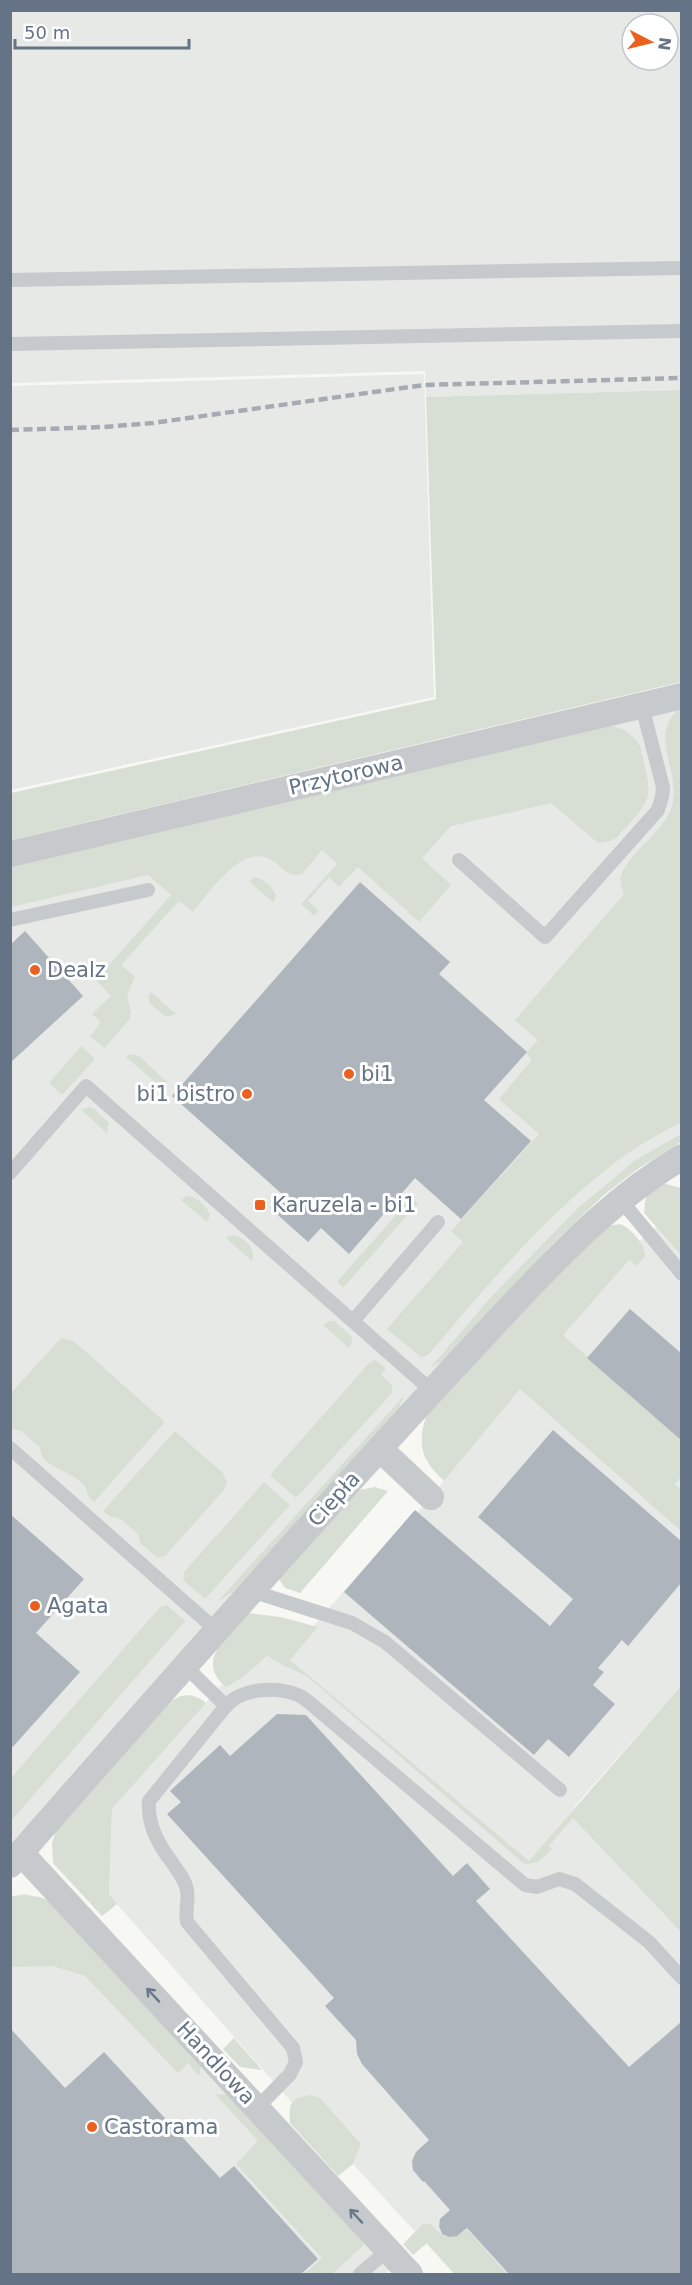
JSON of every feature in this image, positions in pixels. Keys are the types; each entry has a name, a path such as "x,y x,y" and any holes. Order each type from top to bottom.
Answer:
{"street":[{"name":"Przytorowa","path":"10,854 681,696"},
{"name":"Ciepła","path":"16,1859 251,1591 432,1391 560,1255 620,1199 681,1157"},
{"path":"380,1449 431,1497"},
{"name":"Handlowa","path":"16,1859 257,2108 410,2274"}],"lane":[{"path":"10,280 681,268"},
{"path":"10,344 681,331"},
{"path":"459,860 545,937 658,810 663,787 642,706"},
{"path":"10,920 148,890"},
{"path":"10,1173 86,1086 432,1391"},
{"path":"620,1199 681,1274"},
{"path":"353,1321 438,1222"},
{"path":"10,1448 216,1630"},
{"path":"251,1591 352,1623 385,1642 560,1790"},
{"path":"185,1666 226,1706"},
{"path":"257,2108 290,2074 296,2062 293,2048 188,1922 185,1910 188,1892 182,1877 162,1849 148,1814 149,1801 234,1697 263,1691 283,1691 299,1696 317,1708 525,1885 537,1887 559,1880 575,1884 649,1942 681,1978"},
{"path":"360,2274 388,2250"}],"shaded area":[{"path":"10,11 681,11 681,390 426,397 425,371 11,383"},
{"path":"424,374 434,697 11,790 11,386"},
{"path":"681,390 681,682 11,840 11,793 436,699 426,397"},
{"path":"681,708 681,1142 639,1168 605,1194 496,1303 11,1846 11,867"},
{"path":"681,708 681,1122 620,1159 562,1207 516,1254 430,1353 421,1357 387,1329 463,1242 451,1231 539,1134 499,1099 532,1060 526,1053 538,1040 515,1020 624,894 620,880 625,868 668,816 674,793 665,741 666,729 671,718"},
{"path":"608,725 627,732 640,746 648,788 648,797 644,805 616,838 598,843 551,803 451,826 422,858 451,885 419,922 358,867 339,887 329,877 308,901 319,911 314,916 301,904 337,864 322,850 302,874 294,875 267,858 256,856 246,859 216,884 193,912 179,901 121,965 135,977 127,995 131,1012 130,1019 104,1048 90,1036 101,1022 92,1014 111,996 96,980 171,895 148,875 11,907 10,867"},
{"path":"255,877 273,889 276,895 274,903 249,881"},
{"path":"151,992 176,1014 166,1017 150,1004 148,997"},
{"path":"81,1046 95,1059 62,1095 49,1083"},
{"path":"130,1054 139,1056 167,1082 162,1088 126,1057"},
{"path":"89,1107 109,1123 107,1133 81,1110"},
{"path":"681,1134 681,1142 639,1168 605,1194 550,1246 446,1359 431,1367 490,1298 577,1209 634,1161"},
{"path":"663,1183 681,1188 681,1255 644,1213 646,1194"},
{"path":"187,1196 201,1202 206,1208 210,1215 207,1222 181,1200"},
{"path":"411,1198 418,1203 343,1288 337,1282"},
{"path":"681,1205 681,1686 574,1807 681,1922 681,2274 454,2274 353,2164 347,2165 109,1895 112,1809 264,1637 287,1656 415,1510 418,1512 431,1497 519,1389 595,1280"},
{"path":"620,1224 629,1229 637,1238 643,1247 645,1257 637,1266 629,1260 563,1335 681,1440 681,1477 675,1484 681,1489 681,1531 520,1389 444,1481 425,1458 423,1450 422,1434 427,1413 600,1232 608,1226"},
{"path":"231,1235 248,1244 253,1252 252,1261 226,1238"},
{"path":"334,1321 351,1336 352,1343 349,1348 323,1325"},
{"path":"61,1338 77,1344 165,1422 94,1502 80,1481 46,1461 40,1448 21,1431 11,1428 11,1393"},
{"path":"375,1360 386,1368 381,1375 392,1385 392,1393 296,1498 270,1475 370,1362"},
{"path":"404,1396 397,1412 233,1592 218,1601"},
{"path":"175,1431 223,1473 227,1482 224,1490 165,1556 157,1557 140,1543 138,1534 119,1518 111,1517 103,1511"},
{"path":"264,1482 290,1505 205,1599 183,1580 184,1572"},
{"path":"375,1487 388,1491 300,1593 285,1588 279,1579 359,1490"},
{"path":"167,1605 185,1621 11,1821 11,1778 160,1607"},
{"path":"249,1613 280,1617 318,1627 290,1660 529,1861 681,1686 681,1932 573,1818 549,1846 552,1849 546,1856 536,1863 523,1863 303,1674 267,1655 248,1673 226,1687 217,1677 213,1667 214,1657 225,1638"},
{"path":"190,1695 206,1703 112,1809 109,1894 117,1904 102,1916 53,1863 52,1843 57,1828 171,1701"},
{"name":"Castorama","path":"26,1894 53,1902 390,2270 385,2274 11,2274 10,1896"},
{"path":"25,1895 40,1897 53,1903 201,2066 199,2076 188,2063 178,2073 85,1976 53,1966 11,1967 10,1897"},
{"path":"234,2038 262,2070 240,2067 223,2049"},
{"path":"225,2094 233,2099 362,2240 364,2245 332,2274 304,2274 322,2258 236,2164 258,2141 216,2095"},
{"path":"311,2095 320,2098 361,2144 353,2164 338,2176 290,2123 290,2106 294,2100"},
{"path":"424,2223 432,2225 440,2234 449,2237 458,2235 467,2229 507,2274 455,2274 427,2243 413,2255 403,2244"}],"building":[{"name":"bi1","path":"360,882 450,962 439,974 527,1052 484,1100 531,1141 461,1219 415,1178 349,1254 321,1228 308,1242 270,1208 282,1194 172,1096"},
{"name":"Dealz","path":"25,931 83,996 10,1063 10,945"},
{"path":"630,1309 681,1353 681,1440 587,1358"},
{"path":"553,1430 681,1541 681,1583 628,1646 622,1640 598,1668 604,1672 593,1685 615,1704 569,1757 548,1739 534,1755 344,1592 415,1510 550,1626 573,1599 478,1517"},
{"name":"Agata","path":"10,1514 84,1579 36,1633 80,1672 10,1750"},
{"path":"277,1714 306,1715 453,1876 467,1863 490,1889 476,1901 629,2067 681,2022 681,2274 509,2274 467,2228 457,2236 449,2237 442,2234 439,2226 440,2219 450,2210 413,2170 412,2161 416,2152 429,2140 362,2064 357,2054 356,2040 325,2006 334,1998 167,1814 181,1802 170,1791 220,1745 230,1756"},
{"name":"Castorama","path":"10,2028 65,2088 104,2052 220,2178 234,2166 318,2259 301,2274 10,2274"}],"railway":[{"path":"10,430 153,423 424,385 682,378"}],"place":[{"name":"Dealz","path":"35,970"},
{"name":"bi1","path":"349,1074"},
{"name":"bi1 bistro","path":"247,1094"},
{"name":"Karuzela - bi1","path":"260,1205"},
{"name":"Agata","path":"35,1606"},
{"name":"Castorama","path":"92,2127"}]}
